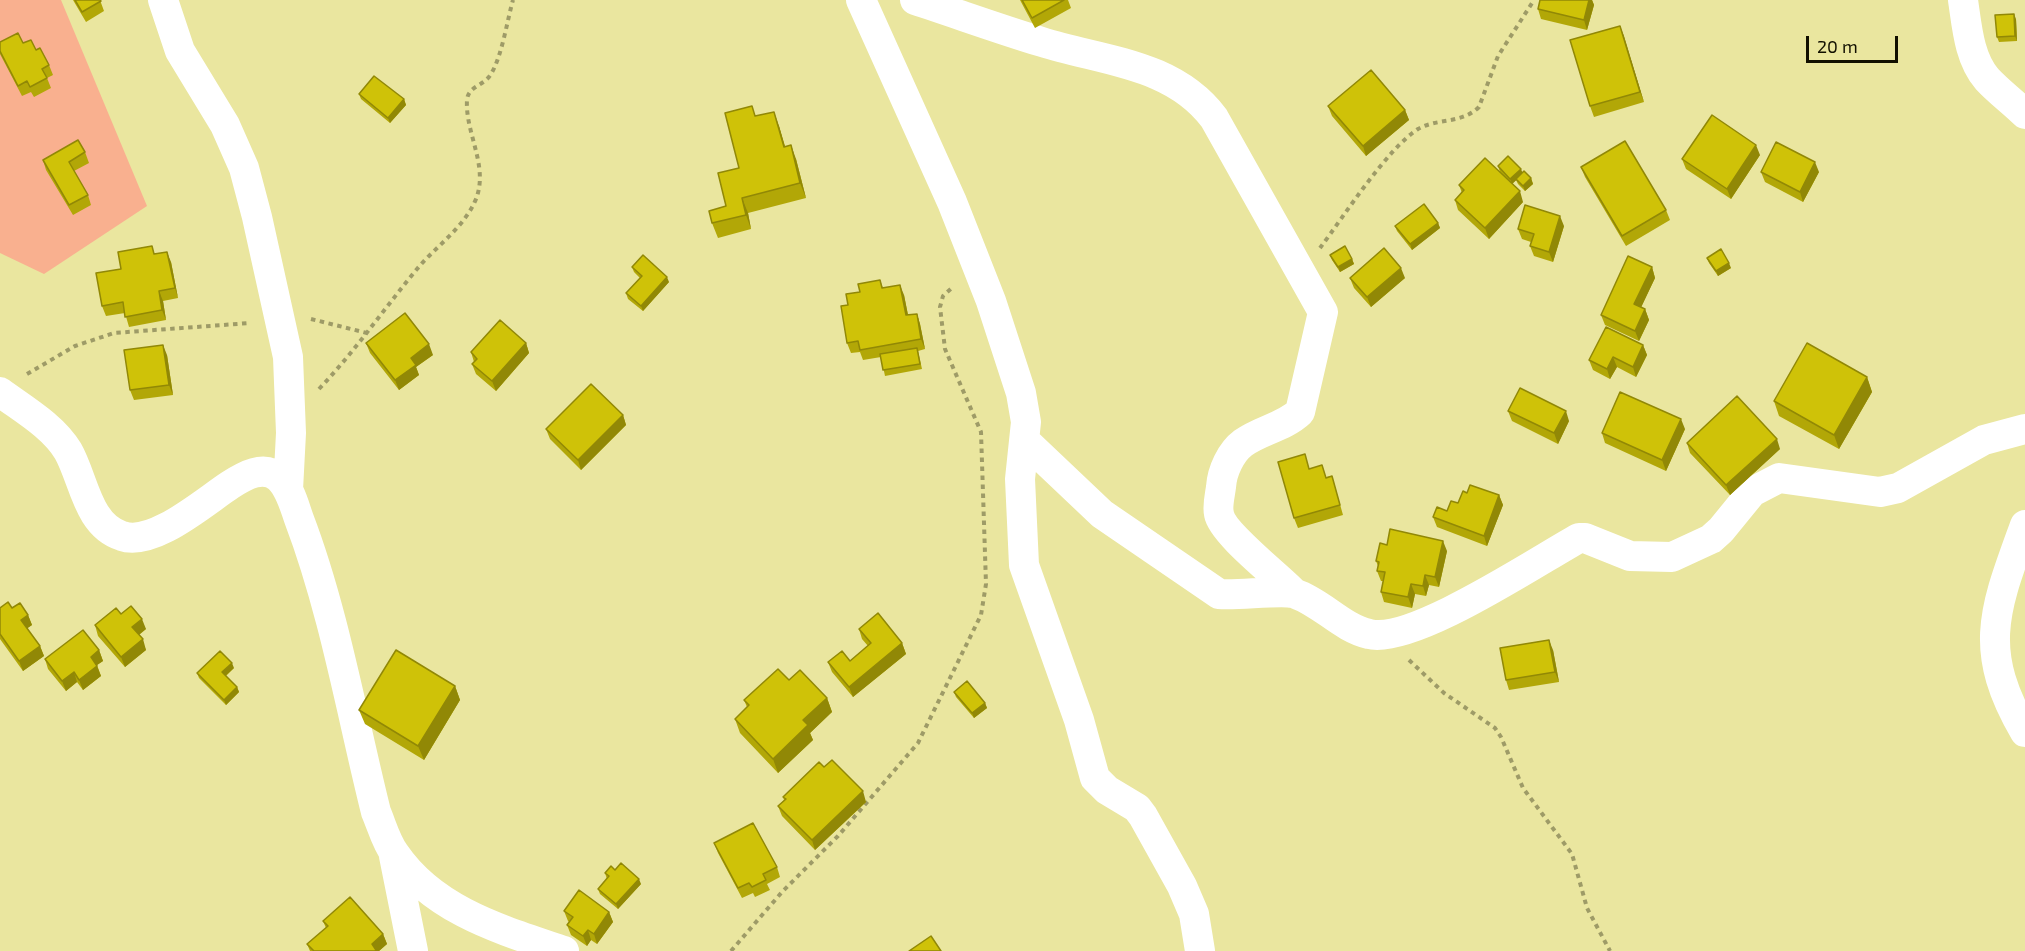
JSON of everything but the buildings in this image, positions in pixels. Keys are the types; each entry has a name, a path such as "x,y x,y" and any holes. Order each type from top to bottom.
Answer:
{"street":[{"path":"163,0 180,51 225,125 244,168 288,357 290,420 288,490"},
{"path":"861,0 952,202 978,266 1024,406 1025,441 1020,479 1024,565 1078,720 1095,778 1107,790 1137,808 1143,816 1186,895 1194,914 1200,951"},
{"path":"915,0 1044,43 1137,66 1191,93 1214,117 1323,312 1300,412 1291,420 1243,443 1234,454 1221,480 1218,513 1230,535 1274,572 1294,593 1358,630 1382,635 1410,630 1514,579 1579,538 1585,538 1630,556 1671,557 1711,539 1722,530 1752,492 1779,478 1880,492 1898,488 1984,440 2025,429"},
{"path":"1963,0 1972,52 1980,69 2025,114"},
{"path":"10,385 68,451 99,519 108,530 122,536 134,539 145,536 182,519 251,473 266,471 279,478 288,490 312,558 376,812 394,853 413,951"},
{"path":"1025,441 1102,514 1206,587 1219,594 1235,596 1294,593"},
{"path":"2025,525 1997,610 1994,649 2004,686 2025,732"},
{"path":"394,853 415,878 454,908 485,923 564,951"}],"path":[{"path":"290,420 353,353 419,267 468,214 480,183 479,163 467,98 473,88 490,74 513,0"},
{"path":"1301,273 1399,144 1420,128 1453,121 1479,107 1498,56 1534,0"},
{"path":"730,951 782,892 838,836 918,743 981,615 986,584 981,432 945,349 940,307 943,296 978,266"},
{"path":"10,385 75,346 114,333 227,326 279,319 315,320 367,333"},
{"path":"1382,635 1444,693 1495,728 1523,788 1572,854 1580,876 1587,908 1610,951"}],"shaded area":[{"path":"0,0 61,0 147,206 44,274 0,253"}]}
